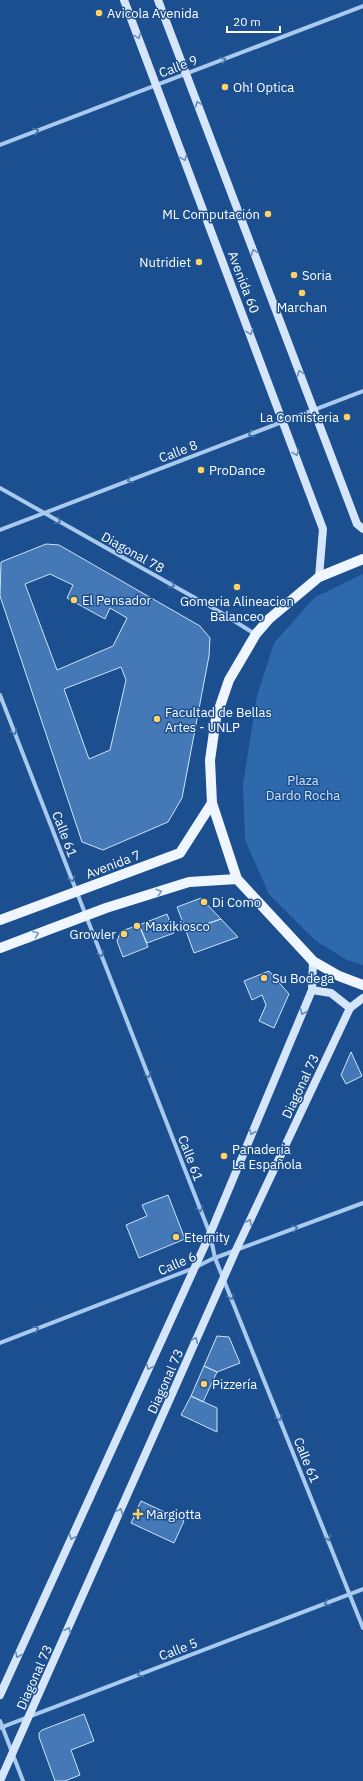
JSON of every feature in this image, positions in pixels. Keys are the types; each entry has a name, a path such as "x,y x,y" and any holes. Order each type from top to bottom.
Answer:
{"main road":[{"name":"Avenida 60","path":"124,0 324,529 319,577"},
{"name":"Avenida 60","path":"158,0 357,524 363,529"},
{"path":"363,559 319,577 269,619 256,634 229,680 216,718 210,760 212,803 237,879 313,961 339,976 363,984"},
{"name":"Avenida 7","path":"0,920 180,853 212,803"},
{"path":"0,948 86,915 189,882 237,879"},
{"name":"Diagonal 73","path":"0,1695 210,1234 312,990 313,961"},
{"path":"312,990 331,993 350,1008"},
{"name":"Diagonal 73","path":"0,1781 223,1278 350,1008 363,998"}],"street":[{"name":"Calle 9","path":"0,145 363,6"},
{"name":"Calle 8","path":"0,530 363,391"},
{"name":"Diagonal 78","path":"0,488 220,612 256,634"},
{"name":"Calle 61","path":"0,695 210,1234 215,1258 363,1628"},
{"name":"Calle 6","path":"0,1343 194,1268 215,1258 363,1203"},
{"name":"Calle 5","path":"1,1727 363,1589"},
{"path":"0,1722 23,1781"}],"green space":[{"name":"Plaza Dardo Rocha","path":"363,574 363,965 347,960 316,941 269,894 245,840 243,784 257,696 274,643 315,597"}],"building":[{"name":"Facultad de Bellas Artes - UNLP","path":"46,544 59,545 200,626 210,638 209,656 182,798 168,822 103,850 82,842 0,596 1,562","holes":["50,574 73,585 67,598 105,619 110,608 127,618 113,646 57,670 25,584","121,667 126,680 110,750 89,759 64,689"]},
{"path":"201,898 221,919 186,931 177,907"},
{"path":"167,914 174,933 147,943 139,925"},
{"path":"221,919 238,937 194,953 186,931"},
{"path":"139,925 148,947 123,957 117,941 121,931"},
{"path":"269,971 289,994 274,1028 259,1021 266,1005 262,995 252,1000 244,981"},
{"path":"351,1052 362,1076 346,1084 341,1075"},
{"path":"168,1195 185,1239 139,1258 126,1225 147,1216 142,1205"},
{"path":"217,1336 229,1337 240,1363 217,1372 204,1366"},
{"name":"Pizzería","path":"204,1366 217,1372 203,1402 191,1396"},
{"path":"191,1396 217,1408 217,1432 181,1415"},
{"path":"141,1501 184,1521 174,1543 131,1523"},
{"path":"84,1714 94,1741 71,1750 80,1775 65,1781 55,1781 39,1737 39,1733 42,1730"}],"place":[{"name":"Avicola Avenida","path":"99,13"},
{"name":"Oh! Optica","path":"225,87"},
{"name":"ML Computación","path":"268,214"},
{"name":"Nutridiet","path":"199,262"},
{"name":"Soria","path":"294,275"},
{"name":"Marchan","path":"302,293"},
{"name":"La Comisteria","path":"347,417"},
{"name":"ProDance","path":"201,470"},
{"name":"Gomeria Alineacion Balanceo","path":"237,587"},
{"name":"El Pensador","path":"74,600"},
{"name":"Facultad de Bellas Artes - UNLP","path":"157,719"},
{"name":"Di Como","path":"204,902"},
{"name":"Maxikiosco","path":"137,926"},
{"name":"Growler","path":"124,934"},
{"name":"Su Bodega","path":"264,978"},
{"name":"Panadería La Española","path":"224,1156"},
{"name":"Eternity","path":"176,1237"},
{"name":"Pizzería","path":"204,1384"},
{"name":"Margiotta","path":"138,1514"}]}
